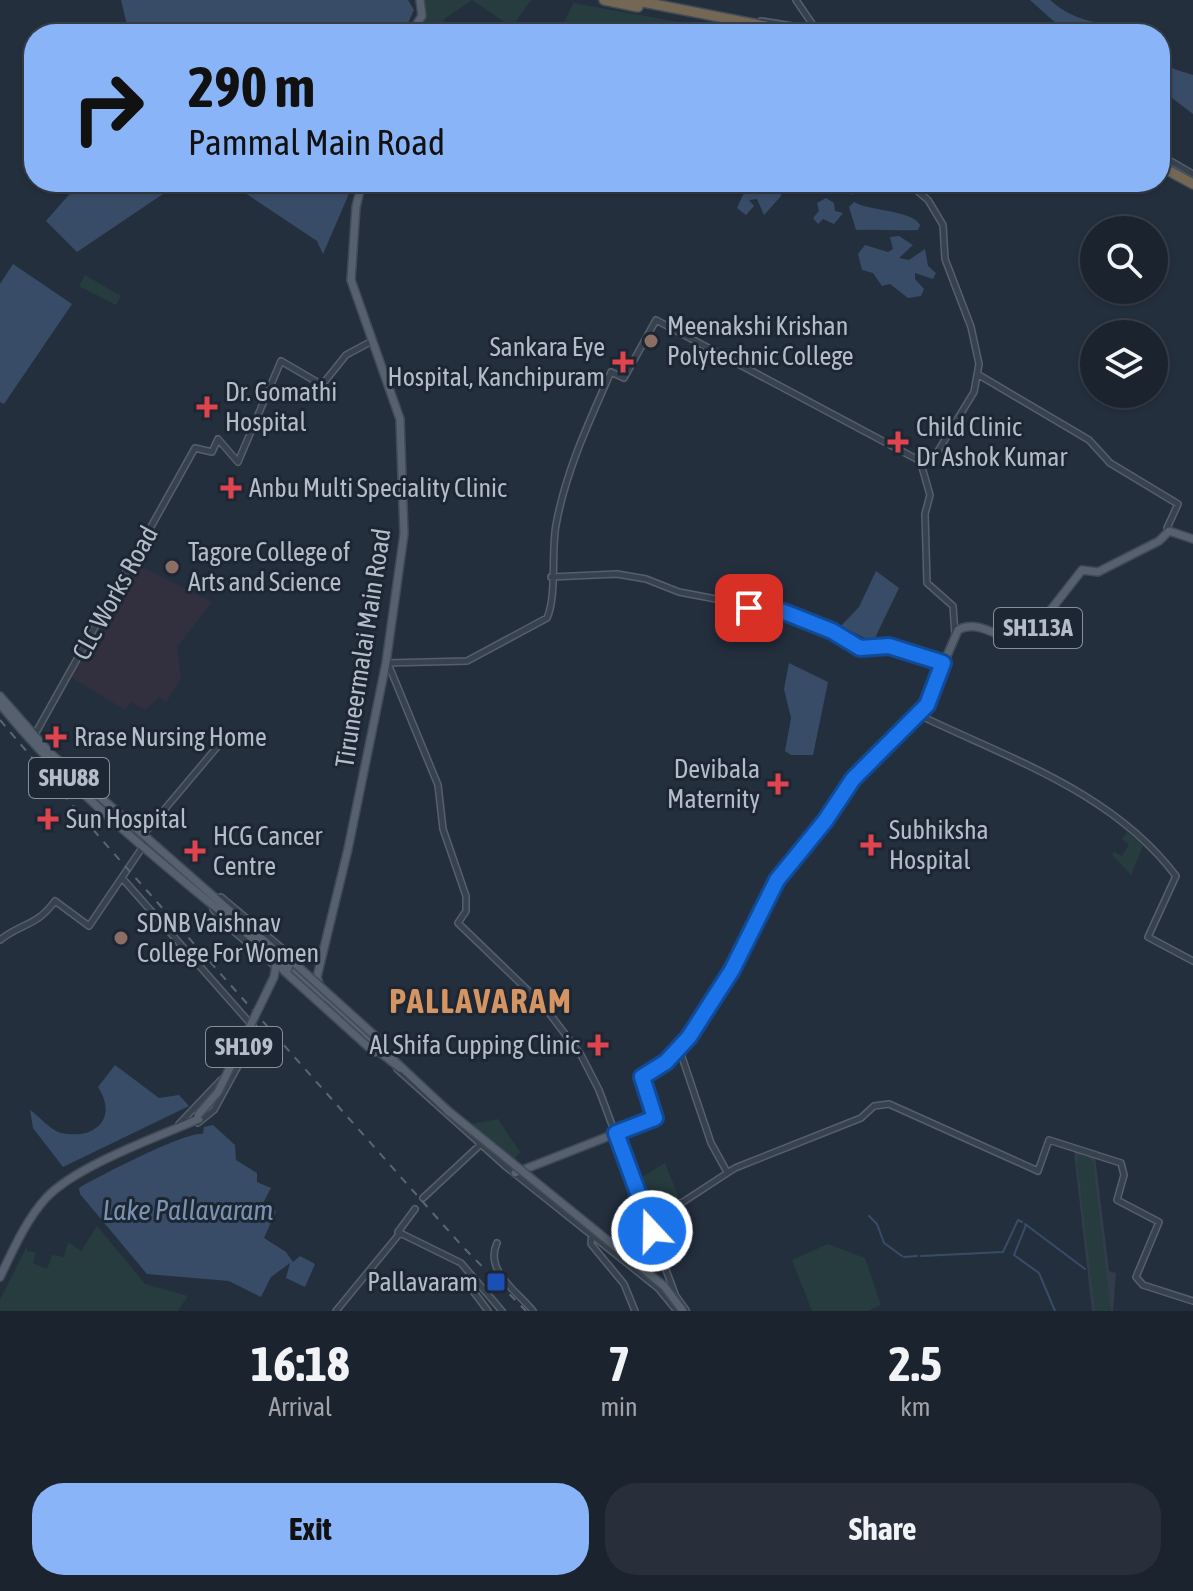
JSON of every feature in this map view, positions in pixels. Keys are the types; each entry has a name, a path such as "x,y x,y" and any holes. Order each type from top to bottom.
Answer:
{"highway":[{"path":"604,0 725,19"},
{"path":"633,0 749,24"},
{"path":"1170,166 1193,179"}],"main road":[{"path":"416,24 422,16 418,0"},
{"name":"Tiruneermalai Main Road","path":"312,985 327,934 388,664 400,577 404,495 400,419 364,319 350,269 360,192"},
{"path":"1169,531 1193,539"},
{"name":"SH113A","path":"919,715 927,705 955,634 964,626 981,628 1024,644 1082,570 1098,572 1159,541 1169,531"},
{"path":"956,622 964,626"},
{"name":"SHU88","path":"0,696 33,737 143,835 216,906"},
{"name":"SHU88","path":"0,704 42,753 144,845 322,993 443,1108"},
{"path":"519,1171 655,1118 642,1077 663,1064 679,1048 721,988 777,880 825,821 853,779 919,715"},
{"path":"216,906 227,905 287,957 384,1053"},
{"path":"216,906 279,967 384,1053"},
{"path":"279,967 279,957 287,957"},
{"path":"279,967 290,967 287,957"},
{"name":"SH109","path":"0,1271 29,1215 49,1190 75,1172 198,1117 218,1092 279,967"},
{"name":"SHU88","path":"312,985 336,1017 384,1053 443,1108 664,1286 682,1311"},
{"name":"SH109","path":"0,1277 31,1218 57,1188 180,1125"}],"street":[{"path":"653,0 725,19"},
{"path":"796,0 814,24"},
{"path":"743,23 752,24"},
{"path":"919,192 928,200 943,225 945,259 971,327 979,375 974,392 938,451 924,463 922,472 930,495 925,514 927,583 953,606 955,634"},
{"path":"682,1311 616,1133 581,1055 550,1012 458,923 466,911 466,896 443,829 438,785 388,664 467,661 547,618 559,510 578,443 596,412 611,372 624,378 656,320 924,463"},
{"name":"CLC Works Road","path":"33,737 195,448 212,452 218,439 238,462 281,361 322,385 346,355 372,341"},
{"path":"979,375 1089,440 1110,463 1178,504 1167,528 1169,531"},
{"path":"551,577 617,574 646,579 679,592 784,612 832,631 860,648 889,646 943,663"},
{"path":"919,715 1038,768 1128,827 1176,876 1148,937 1193,961"},
{"path":"143,835 228,734"},
{"path":"0,940 20,927 40,921 55,901 89,926 144,845"},
{"path":"122,878 257,1031 214,1110 202,1121 180,1125"},
{"path":"216,906 221,897 384,1053"},
{"path":"279,967 312,985"},
{"path":"180,1125 219,1082 250,1022"},
{"path":"679,1048 707,1132 727,1175"},
{"path":"395,1066 480,1145 519,1171"},
{"path":"646,1215 683,1202 735,1168 861,1118 878,1105 889,1104 1038,1171 1049,1140 1121,1163 1124,1175 1117,1200 1159,1222 1136,1277 1143,1285 1193,1301"},
{"path":"443,1108 675,1294"},
{"path":"423,1198 480,1145"},
{"path":"724,1167 735,1168"},
{"path":"391,1244 415,1209"},
{"path":"593,1230 682,1311"},
{"path":"593,1230 591,1244 624,1284 635,1311"},
{"path":"336,1311 400,1233 455,1259 471,1273 502,1311"},
{"path":"497,1243 493,1256 497,1269 533,1311"},
{"path":"471,1273 473,1291 488,1311"},
{"path":"670,1300 675,1294"}],"shaded area":[{"path":"134,563 212,602 177,647 181,679 166,702 160,697 145,710 131,702 125,710 71,677"},
{"path":"1082,1151 1095,1156 1109,1271 1116,1273 1113,1311 1092,1311 1074,1152"}],"green space":[{"path":"423,0 472,0 443,20 447,24 422,24 426,18"},
{"path":"472,0 531,0 514,24 508,24"},
{"path":"573,3 690,24 564,24"},
{"path":"85,275 121,296 116,305 79,286"},
{"path":"1127,832 1143,846 1131,875 1112,855 1114,852 1122,856 1129,844 1122,839"},
{"path":"498,1119 520,1152 514,1160 471,1124"},
{"path":"1079,1155 1086,1155 1093,1162 1111,1311 1095,1311 1077,1162"},
{"path":"665,1163 679,1198 649,1210 639,1179"},
{"path":"97,1226 145,1284 188,1296 178,1311 0,1311 0,1300 27,1246 27,1251 36,1252 33,1263 47,1269 52,1255 64,1257 68,1242 81,1251"},
{"path":"828,1244 865,1258 881,1305 868,1311 812,1311 792,1260"}],"water":[{"path":"121,0 408,0 414,10 408,24 127,24"},
{"path":"1030,0 1050,0 1069,13 1099,24 1057,24"},
{"path":"1170,65 1193,75 1193,114 1170,97"},
{"path":"71,192 184,192 163,194 77,252 46,221"},
{"path":"244,192 350,192 323,254 317,241"},
{"path":"744,192 782,192 764,215 757,199 749,200 754,206 746,215 737,208"},
{"path":"826,198 834,203 835,211 843,213 834,224 823,219 818,224 813,218 819,211 817,203"},
{"path":"854,202 908,216 920,225 918,230 856,230 849,207"},
{"path":"899,236 913,245 899,258 909,260 925,249 928,266 936,273 933,279 915,273 915,279 924,289 921,296 908,298 890,284 882,286 873,273 862,270 858,254 865,245 888,252 893,249 890,237"},
{"path":"13,264 72,304 4,404 0,402 0,284"},
{"path":"876,571 899,588 873,642 841,626 859,607"},
{"path":"789,663 828,682 813,755 791,755 785,751 791,718 784,689"},
{"name":"Lake Pallavaram","path":"115,1065 159,1098 179,1095 189,1106 63,1167 33,1128 30,1110 61,1133 93,1130 100,1124 106,1108 98,1087"},
{"name":"Lake Pallavaram","path":"213,1125 235,1145 236,1160 257,1173 257,1182 271,1188 263,1203 276,1211 264,1238 286,1252 293,1262 300,1256 315,1264 305,1287 286,1278 290,1263 271,1277 261,1297 229,1281 147,1274 80,1194 79,1188 104,1174 161,1147 203,1134 204,1127"}],"waterway":[{"path":"869,1216 877,1224 884,1243 902,1256"},
{"path":"921,1256 1003,1252 1018,1220 1022,1222"},
{"path":"1025,1224 1085,1269"},
{"path":"1026,1225 1014,1255 1039,1273 1055,1311"},
{"path":"904,1257 917,1256"}],"railway":[{"path":"0,720 102,840 462,1246 526,1311"}],"place":[{"name":"Meenakshi Krishan Polytechnic College","path":"651,341"},
{"name":"Sankara Eye Hospital, Kanchipuram","path":"623,362"},
{"name":"Dr. Gomathi Hospital","path":"207,407"},
{"name":"Child Clinic Dr Ashok Kumar","path":"898,442"},
{"name":"Anbu Multi Speciality Clinic","path":"231,488"},
{"name":"Tagore College of Arts and Science","path":"172,567"},
{"name":"Rrase Nursing Home","path":"56,737"},
{"name":"Devibala Maternity","path":"778,784"},
{"name":"Sun Hospital","path":"48,819"},
{"name":"Subhiksha Hospital","path":"871,845"},
{"name":"HCG Cancer Centre","path":"195,851"},
{"name":"SDNB Vaishnav College For Women","path":"121,938"},
{"name":"Al Shifa Cupping Clinic","path":"598,1045"},
{"name":"Pallavaram","path":"496,1282"}],"district":[{"name":"PALLAVARAM","path":"481,1001"}],"route":[{"path":"652,1231 616,1133 655,1118 642,1077 666,1062 689,1037 732,970 777,880 825,821 853,779 927,705 943,663 889,646 860,648 832,631 784,612 749,608"}]}
